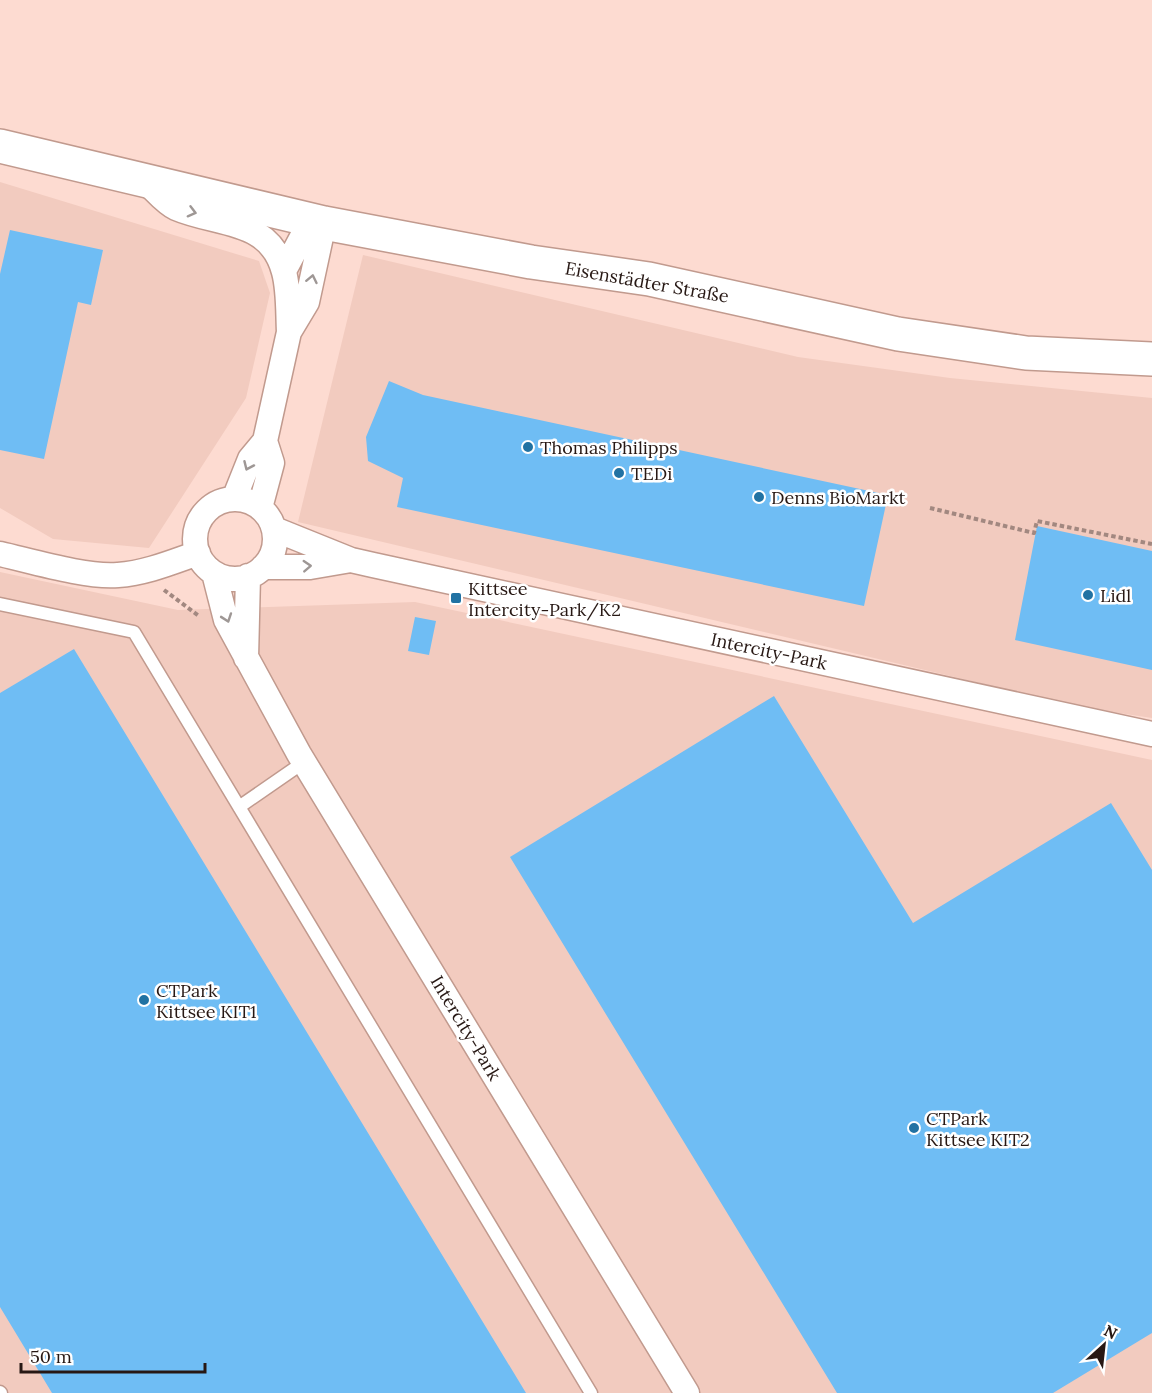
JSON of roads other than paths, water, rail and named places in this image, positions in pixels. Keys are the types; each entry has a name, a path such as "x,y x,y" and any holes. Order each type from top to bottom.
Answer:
{"main road":[{"name":"Eisenstädter Straße","path":"0,146 324,222 531,262 649,279 898,334 971,347 1026,353 1152,358"}],"street":[{"name":"Eisenstädter Straße","path":"144,181 174,208 255,232 268,240 284,271 289,332"},
{"path":"284,271 303,235 324,222"},
{"path":"260,508 272,463 266,441 289,332 307,302 324,222"},
{"path":"234,499 250,459 266,441"},
{"path":"246,661 256,572 275,543 274,529 260,508 248,501 234,499 222,501 202,517 195,541 198,553 214,573 231,578 256,572"},
{"name":"Intercity-Park","path":"274,529 351,560 1152,734"},
{"path":"0,554 63,568 116,575 158,567 198,553"},
{"name":"Intercity-Park","path":"256,572 310,567 351,560"},
{"name":"Intercity-Park","path":"214,573 226,620 246,661 304,762 687,1393"}],"lane":[{"path":"0,604 134,632 591,1393"},
{"path":"239,807 304,762"}],"place":[{"name":"Thomas Philipps","path":"528,447"},
{"name":"TEDi","path":"619,473"},
{"name":"Denns BioMarkt","path":"759,497"},
{"name":"Lidl","path":"1088,595"},
{"name":"Kittsee Intercity-Park/K2","path":"456,598"},
{"name":"CTPark Kittsee KIT1","path":"144,1000"},
{"name":"CTPark Kittsee KIT2","path":"914,1128"}]}
